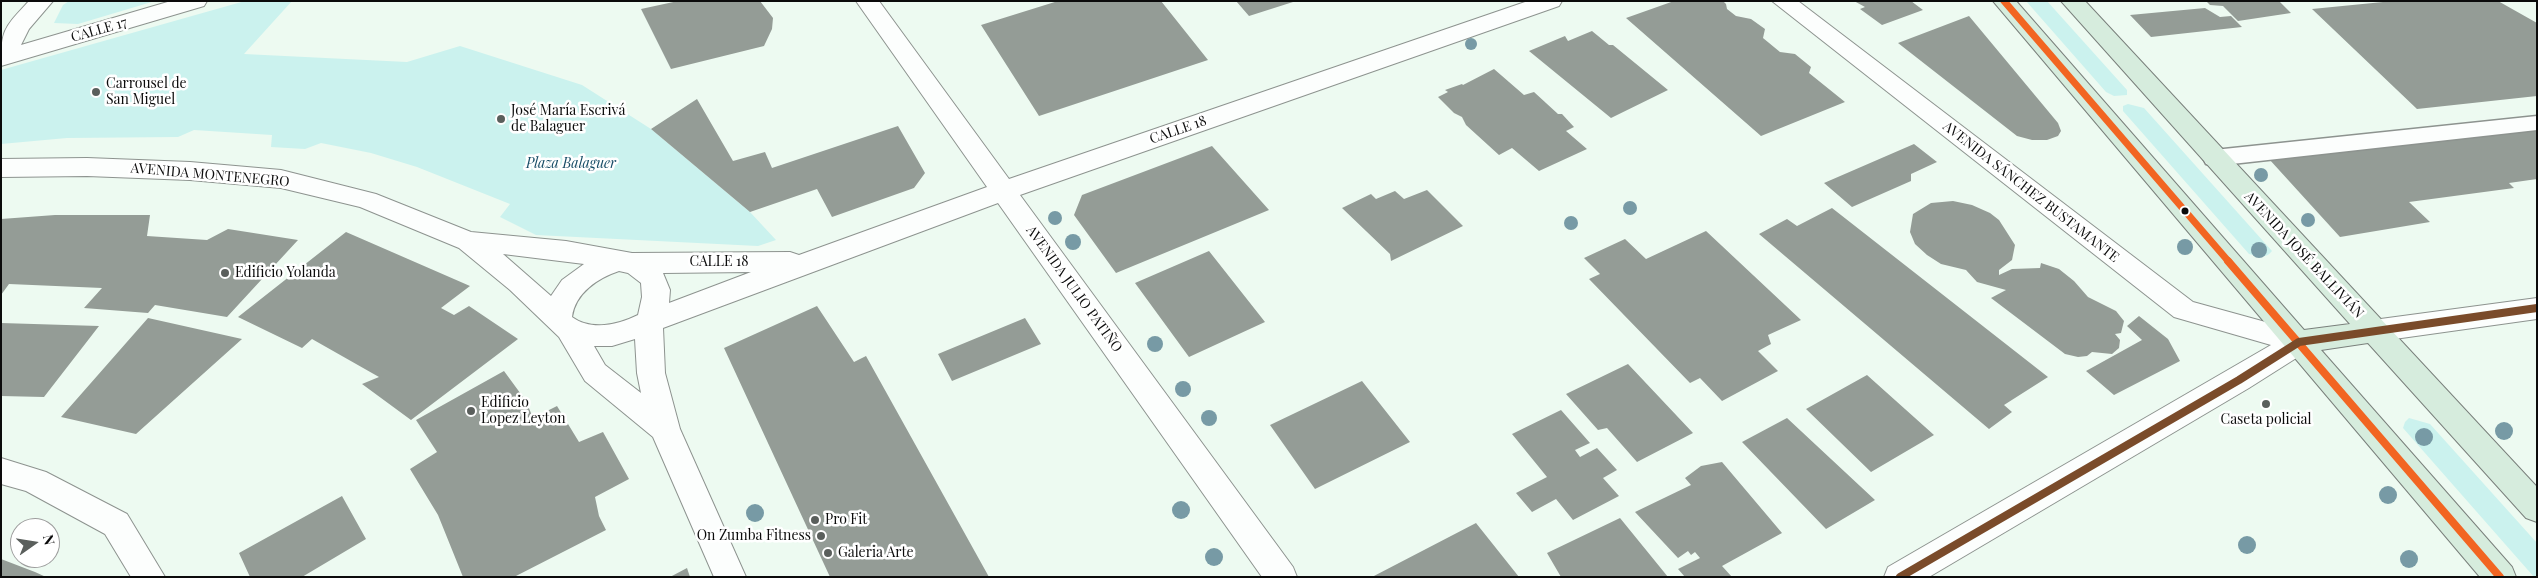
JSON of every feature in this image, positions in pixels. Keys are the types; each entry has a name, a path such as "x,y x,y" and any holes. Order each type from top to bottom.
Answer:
{"main road":[{"path":"2004,1 2500,577"},
{"name":"AVENIDA JOSÉ BALLIVIÁN","path":"2072,1 2537,509"},
{"path":"2299,342 2373,331"}],"street":[{"path":"2,59 19,26 42,1"},
{"name":"CALLE 17","path":"2,59 196,1"},
{"name":"AVENIDA JULIO PATIÑO","path":"867,1 1281,577"},
{"name":"CALLE 18","path":"649,322 1003,191 1551,1"},
{"name":"AVENIDA SÁNCHEZ BUSTAMANTE","path":"1783,1 2184,310 2299,342"},
{"name":"AVENIDA MONTENEGRO","path":"1,168 87,167 190,171 280,179 367,200 468,241 566,251 626,262"},
{"name":"AVENIDA MONTENEGRO","path":"468,241 526,288 564,325 595,373 665,429"},
{"path":"626,262 646,270 656,282 658,293 649,322 634,330 614,334 593,335 564,325 561,302 571,288 598,270 626,262"},
{"name":"CALLE 18","path":"626,262 807,263"},
{"path":"2373,331 2537,308"},
{"name":"AVENIDA MONTENEGRO","path":"649,322 650,373 665,429 730,577"},
{"path":"1900,577 2239,380 2299,342"},
{"path":"1,471 35,481 116,524 149,577"}],"lane":[{"path":"2214,158 2537,123"}],"green space":[{"path":"69,1 155,1 78,24 54,23 63,5"},
{"name":"Plaza Balaguer","path":"245,1 292,1 244,54 407,62 460,46 582,85 651,129 750,212 776,240 758,246 536,235 500,217 510,204 417,167 371,153 321,143 305,149 271,147 272,135 194,130 178,137 67,138 1,144 1,70"},
{"path":"2026,1 2047,1 2127,90 2127,95 2114,96 2106,92"},
{"path":"2128,104 2144,108 2272,251 2270,254 2262,256 2249,254 2123,111 2123,106"},
{"path":"2409,418 2430,424 2537,543 2537,577 2534,577 2403,428"}],"building":[{"path":"678,1 760,1 773,18 772,29 764,46 671,69 641,9"},
{"path":"1058,1 1161,1 1208,60 1039,116 981,25"},
{"path":"1236,1 1293,1 1293,2 1249,16"},
{"path":"1674,1 1723,1 1727,9 1736,16 1751,19 1765,29 1763,38 1780,52 1795,54 1811,67 1809,73 1845,102 1761,136 1626,18"},
{"path":"1854,1 1911,1 1923,10 1882,25 1860,9 1865,7"},
{"path":"2206,1 2279,1 2291,13 2238,21 2223,6 2210,5"},
{"path":"2393,1 2498,1 2537,23 2537,96 2417,109 2312,9"},
{"path":"2205,8 2220,17 2231,16 2242,27 2151,37 2130,15"},
{"path":"1969,16 2058,123 2061,131 2058,136 2047,140 2032,140 2017,136 1898,43"},
{"path":"1592,31 1609,45 1613,45 1668,90 1611,118 1529,51 1565,36 1568,41"},
{"path":"1494,69 1524,95 1534,92 1558,114 1562,114 1574,127 1566,131 1587,149 1539,171 1512,148 1499,155 1466,125 1462,117 1454,113 1438,97 1448,92 1445,90 1463,85"},
{"path":"697,99 733,161 765,152 772,168 898,126 925,173 914,188 832,217 817,189 750,212 651,129"},
{"path":"2537,130 2537,179 2509,183 2514,188 2409,202 2430,222 2340,237 2269,159"},
{"path":"1914,144 1937,162 1911,174 1911,181 1852,207 1824,183"},
{"path":"1212,146 1269,210 1116,273 1074,215 1082,195"},
{"path":"1427,190 1463,226 1391,261 1390,254 1342,208 1371,194 1376,199 1395,191 1404,199"},
{"path":"1953,201 1972,205 1990,213 1999,220 2015,245 2012,260 1999,270 1999,275 2012,269 2040,268 2041,263 2059,269 2074,281 2088,297 2116,311 2124,321 2121,333 2115,334 2120,340 2119,348 2112,354 2092,352 2087,356 2078,357 2065,354 1991,298 2006,290 1977,282 1966,270 1941,264 1927,255 1915,244 1910,232 1913,214 1931,203"},
{"path":"1832,208 2048,377 2004,405 2012,412 1989,429 1759,234 1787,219 1797,226"},
{"path":"55,215 150,215 147,236 207,240 228,229 298,240 227,317 155,305 148,313 84,308 102,288 9,284 1,295 1,219"},
{"path":"1706,231 1801,320 1768,335 1771,344 1758,351 1778,371 1722,401 1700,378 1690,383 1589,279 1600,274 1584,258 1625,239 1646,259"},
{"path":"346,232 470,286 441,308 454,315 469,306 518,339 411,420 362,384 379,377 312,339 302,348 238,317"},
{"path":"1209,251 1265,322 1189,357 1135,283"},
{"path":"817,306 854,362 866,356 989,577 830,577 724,348"},
{"path":"2139,316 2168,339 2180,361 2114,395 2086,371 2142,340 2127,326"},
{"path":"148,318 242,339 136,434 61,417"},
{"path":"1025,318 1041,344 952,381 938,354"},
{"path":"1,323 99,326 44,397 1,396"},
{"path":"1628,364 1693,433 1637,462 1607,428 1598,430 1566,394"},
{"path":"504,371 526,401 533,418 557,406 579,442 603,432 629,479 595,497 599,516 606,530 514,577 463,577 438,515 410,469 437,452 416,420"},
{"path":"1867,375 1934,435 1871,472 1806,409"},
{"path":"1362,381 1410,442 1315,489 1270,425"},
{"path":"1561,410 1590,443 1575,450 1580,457 1597,448 1617,470 1603,478 1619,496 1573,520 1556,499 1532,512 1516,493 1547,477 1512,434"},
{"path":"1787,418 1875,500 1826,529 1742,442"},
{"path":"1722,462 1782,533 1722,566 1732,577 1685,577 1678,569 1700,558 1695,552 1691,555 1688,551 1678,558 1635,512 1691,485 1685,478 1701,466"},
{"path":"342,496 366,539 302,577 250,577 239,553"},
{"path":"1620,518 1668,577 1561,577 1547,553"},
{"path":"1476,523 1519,577 1372,577"},
{"path":"1,559 10,562 10,568 25,568 46,577 1,577"},
{"path":"687,568 690,577 670,577"}],"transit line":[{"path":"2004,1 2500,577"},
{"path":"1900,577 2239,380 2299,342 2537,308"}],"place":[{"name":"Carrousel de San Miguel","path":"96,92"},
{"name":"José María Escrivá de Balaguer","path":"501,119"},
{"name":"Edificio Yolanda","path":"225,273"},
{"name":"Caseta policial","path":"2266,404"},
{"name":"Edificio Lopez Leyton","path":"471,411"},
{"name":"Pro Fit","path":"815,520"},
{"name":"On Zumba Fitness","path":"821,536"},
{"name":"Galeria Arte","path":"828,553"}]}
